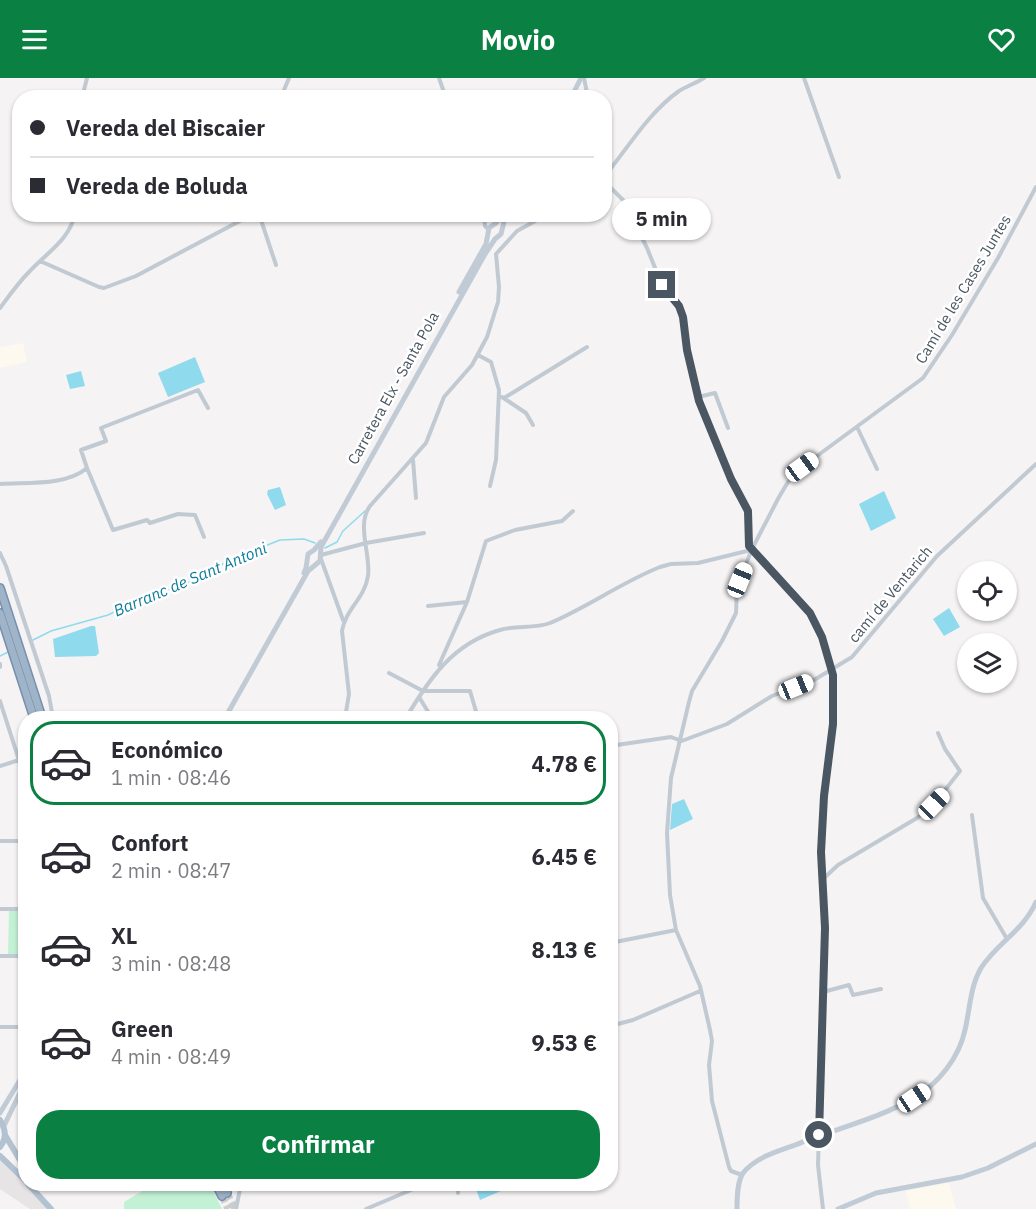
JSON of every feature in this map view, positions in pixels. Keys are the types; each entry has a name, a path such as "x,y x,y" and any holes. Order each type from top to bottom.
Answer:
{"highway":[{"path":"0,588 32,711"},
{"path":"0,613 13,639"},
{"path":"17,652 39,711"}],"main road":[{"name":"Carretera Elx - Santa Pola","path":"319,554 486,244 489,232 497,222"},
{"name":"Carretera Elx - Santa Pola","path":"319,554 391,420 499,235 503,222"},
{"path":"494,225 499,235"},
{"path":"489,232 499,235"},
{"path":"308,554 319,554 317,564 308,571 228,711 306,568 308,554"},
{"path":"307,561 313,565"},
{"path":"737,1209 742,1175 751,1165 819,1135 892,1109 914,1098 941,1076 959,1048 965,1032 974,982 989,957 1030,915 1036,902"},
{"path":"0,1113 18,1083"},
{"path":"18,1094 2,1123 5,1136 18,1157"},
{"path":"0,1147 5,1136"},
{"path":"838,1209 867,1195 962,1177 988,1168 1036,1144"},
{"path":"0,1156 18,1173"},
{"path":"36,1191 53,1209"},
{"path":"38,1191 44,1200"}],"street":[{"path":"612,168 656,112 680,91 704,78"},
{"path":"804,78 839,177"},
{"name":"Camí de les Cases Juntes","path":"742,1175 731,1171 729,1167 714,1116 709,1065 712,1041 695,973 676,930 670,896 667,833 670,778 692,691 736,613 737,587 752,549 788,482 802,467 914,384 929,370 998,258 1036,187"},
{"path":"612,188 624,201 662,285 679,306 698,397 731,479 748,511 749,546 810,613 822,637 832,670 833,724 822,814 821,852 825,928 818,1165 823,1209"},
{"path":"0,308 21,280 68,232 72,222"},
{"path":"40,261 104,288 117,285 146,272 238,222"},
{"path":"262,222 276,265"},
{"path":"485,222 489,232"},
{"path":"344,621 363,594 368,573 364,517 426,443 433,432 444,397 478,355 490,329 498,303 496,254 517,231 533,222"},
{"path":"499,235 504,243"},
{"path":"504,398 587,347"},
{"path":"478,355 491,362 499,395 496,460 490,486"},
{"path":"204,537 195,515 178,514 150,523 147,520 113,530 81,450 106,441 101,428 198,390 208,408"},
{"path":"698,397 715,393 728,428"},
{"path":"499,395 526,413 533,425"},
{"path":"857,427 877,469"},
{"path":"413,460 416,498"},
{"name":"camí de Ventarich","path":"679,741 727,724 772,696 814,680 852,657 937,556 1036,465"},
{"path":"0,484 61,481 87,468"},
{"path":"410,711 448,649 479,568 486,541 515,530 562,521 573,511"},
{"path":"346,711 349,694 342,640 344,621 319,554 424,533"},
{"path":"436,671 456,653 490,633 513,627 546,624 660,567 698,563 752,549"},
{"path":"0,553 49,696 52,711"},
{"path":"428,606 467,602"},
{"path":"389,673 423,691 470,691 476,711"},
{"path":"419,697 428,711"},
{"path":"0,701 18,757"},
{"path":"823,879 838,865 916,818 945,792 960,771 945,749 938,733"},
{"path":"618,745 671,737 679,741"},
{"path":"0,766 18,760"},
{"path":"972,814 983,898 1007,939"},
{"path":"0,842 18,841"},
{"path":"0,909 18,909"},
{"path":"618,941 676,930"},
{"path":"0,956 18,956"},
{"path":"823,992 849,985 854,995 881,989"},
{"path":"618,1025 700,991"},
{"path":"0,1027 18,1027"},
{"path":"236,1209 240,1191"},
{"path":"366,1209 408,1191"}],"shaded area":[{"path":"23,343 27,362 0,368 0,347"},
{"path":"0,1161 18,1178 18,1191 32,1191 47,1207 46,1209 30,1209 0,1189"},
{"path":"949,1183 956,1209 910,1209 906,1191"}],"green space":[{"path":"9,910 18,910 18,954 8,955"},
{"path":"142,1191 213,1191 222,1209 124,1209 124,1202"}],"water":[{"path":"195,357 205,382 168,397 158,373"},
{"path":"81,371 85,386 70,389 66,375"},
{"path":"280,487 286,505 275,510 267,494 268,490"},
{"path":"884,491 896,518 871,531 859,504"},
{"path":"949,608 960,627 944,636 933,619"},
{"path":"95,626 99,653 96,656 55,657 53,639"},
{"path":"684,799 693,819 670,830 672,804"},
{"path":"477,1191 501,1191 480,1200"}],"waterway":[{"path":"325,548 337,542 343,531 365,511"},
{"name":"Barranc de Sant Antoni","path":"33,640 51,631 108,615 136,601 192,581 230,560 280,540 304,539 315,543"},
{"name":"Barranc de Sant Antoni","path":"0,656 10,651"}],"tunnel":[{"path":"227,1193 235,1209"},
{"path":"222,1196 228,1209"}],"route":[{"path":"662,285 679,306 699,401 731,479 748,511 749,546 810,613 822,637 832,667 833,724 822,814 821,852 825,928 823,1022 819,1069 819,1135"}]}
